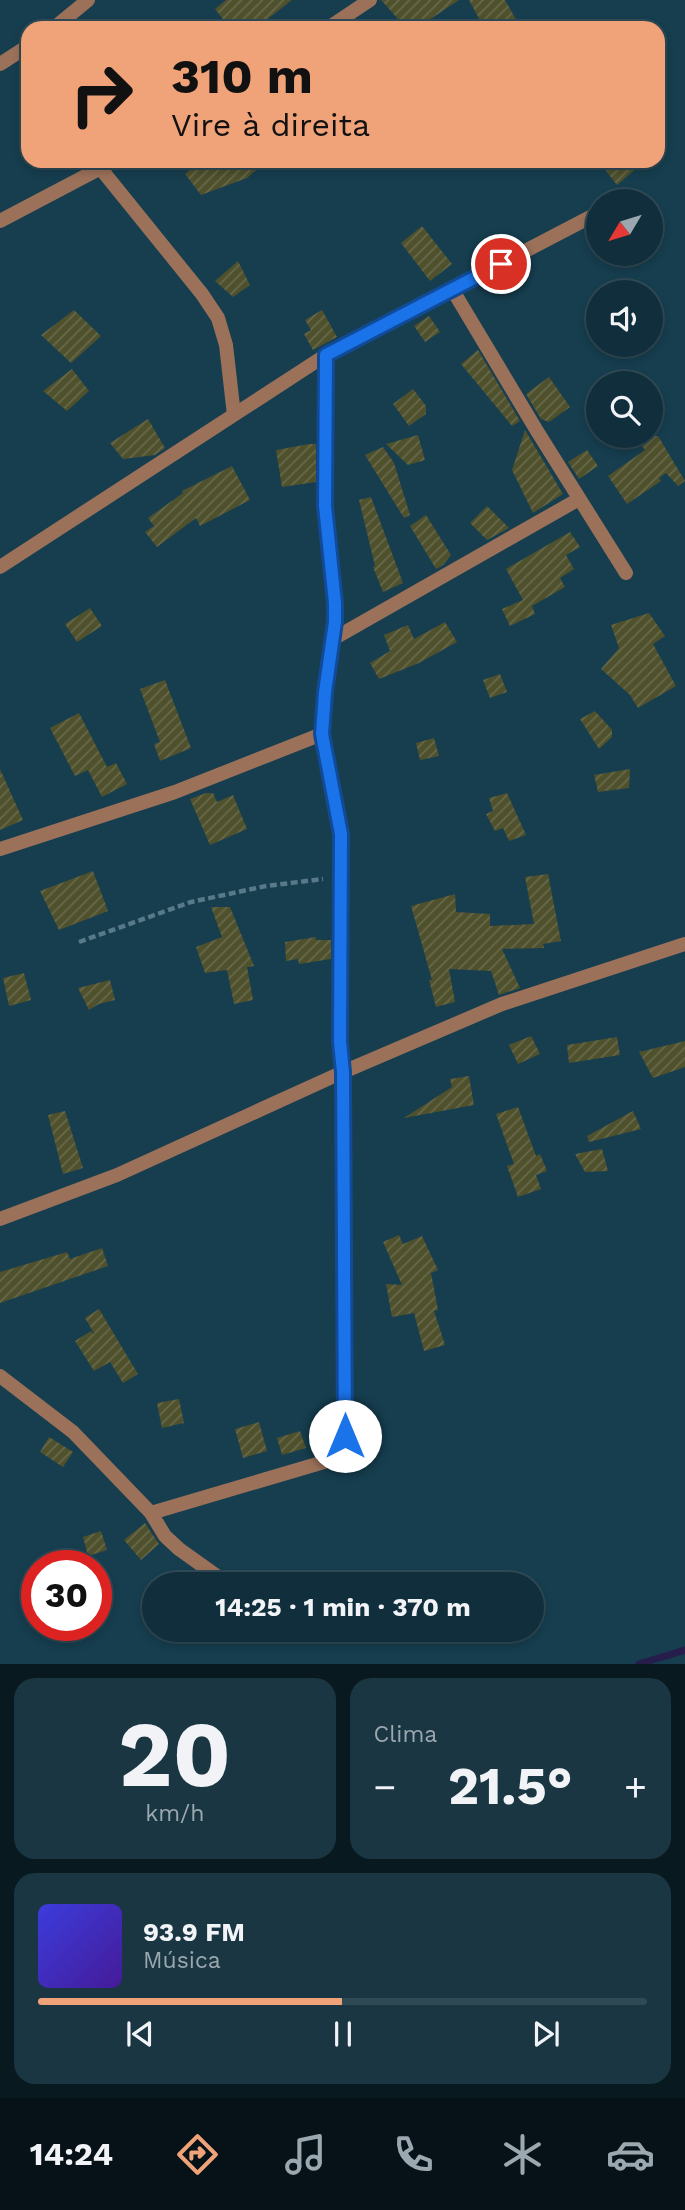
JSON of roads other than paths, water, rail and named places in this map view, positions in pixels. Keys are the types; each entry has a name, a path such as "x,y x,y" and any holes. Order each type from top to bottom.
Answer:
{"street":[{"path":"62,21 88,0"},
{"path":"338,21 370,0"},
{"path":"0,64 21,50"},
{"path":"0,221 101,169 202,294 218,318 226,345 234,415"},
{"path":"0,567 326,355 586,219"},
{"path":"452,289 626,573"},
{"path":"150,1513 324,1462 341,1452 345,1436 343,1072 340,1042 341,834 322,734 335,603 325,506 326,355"},
{"path":"333,639 579,499"},
{"path":"0,849 175,792 322,734"},
{"path":"0,1219 117,1175 343,1072 502,1004 685,944"},
{"path":"0,1376 73,1432 150,1513 165,1536 211,1572"}],"waterway":[{"path":"639,1664 685,1650"}]}
